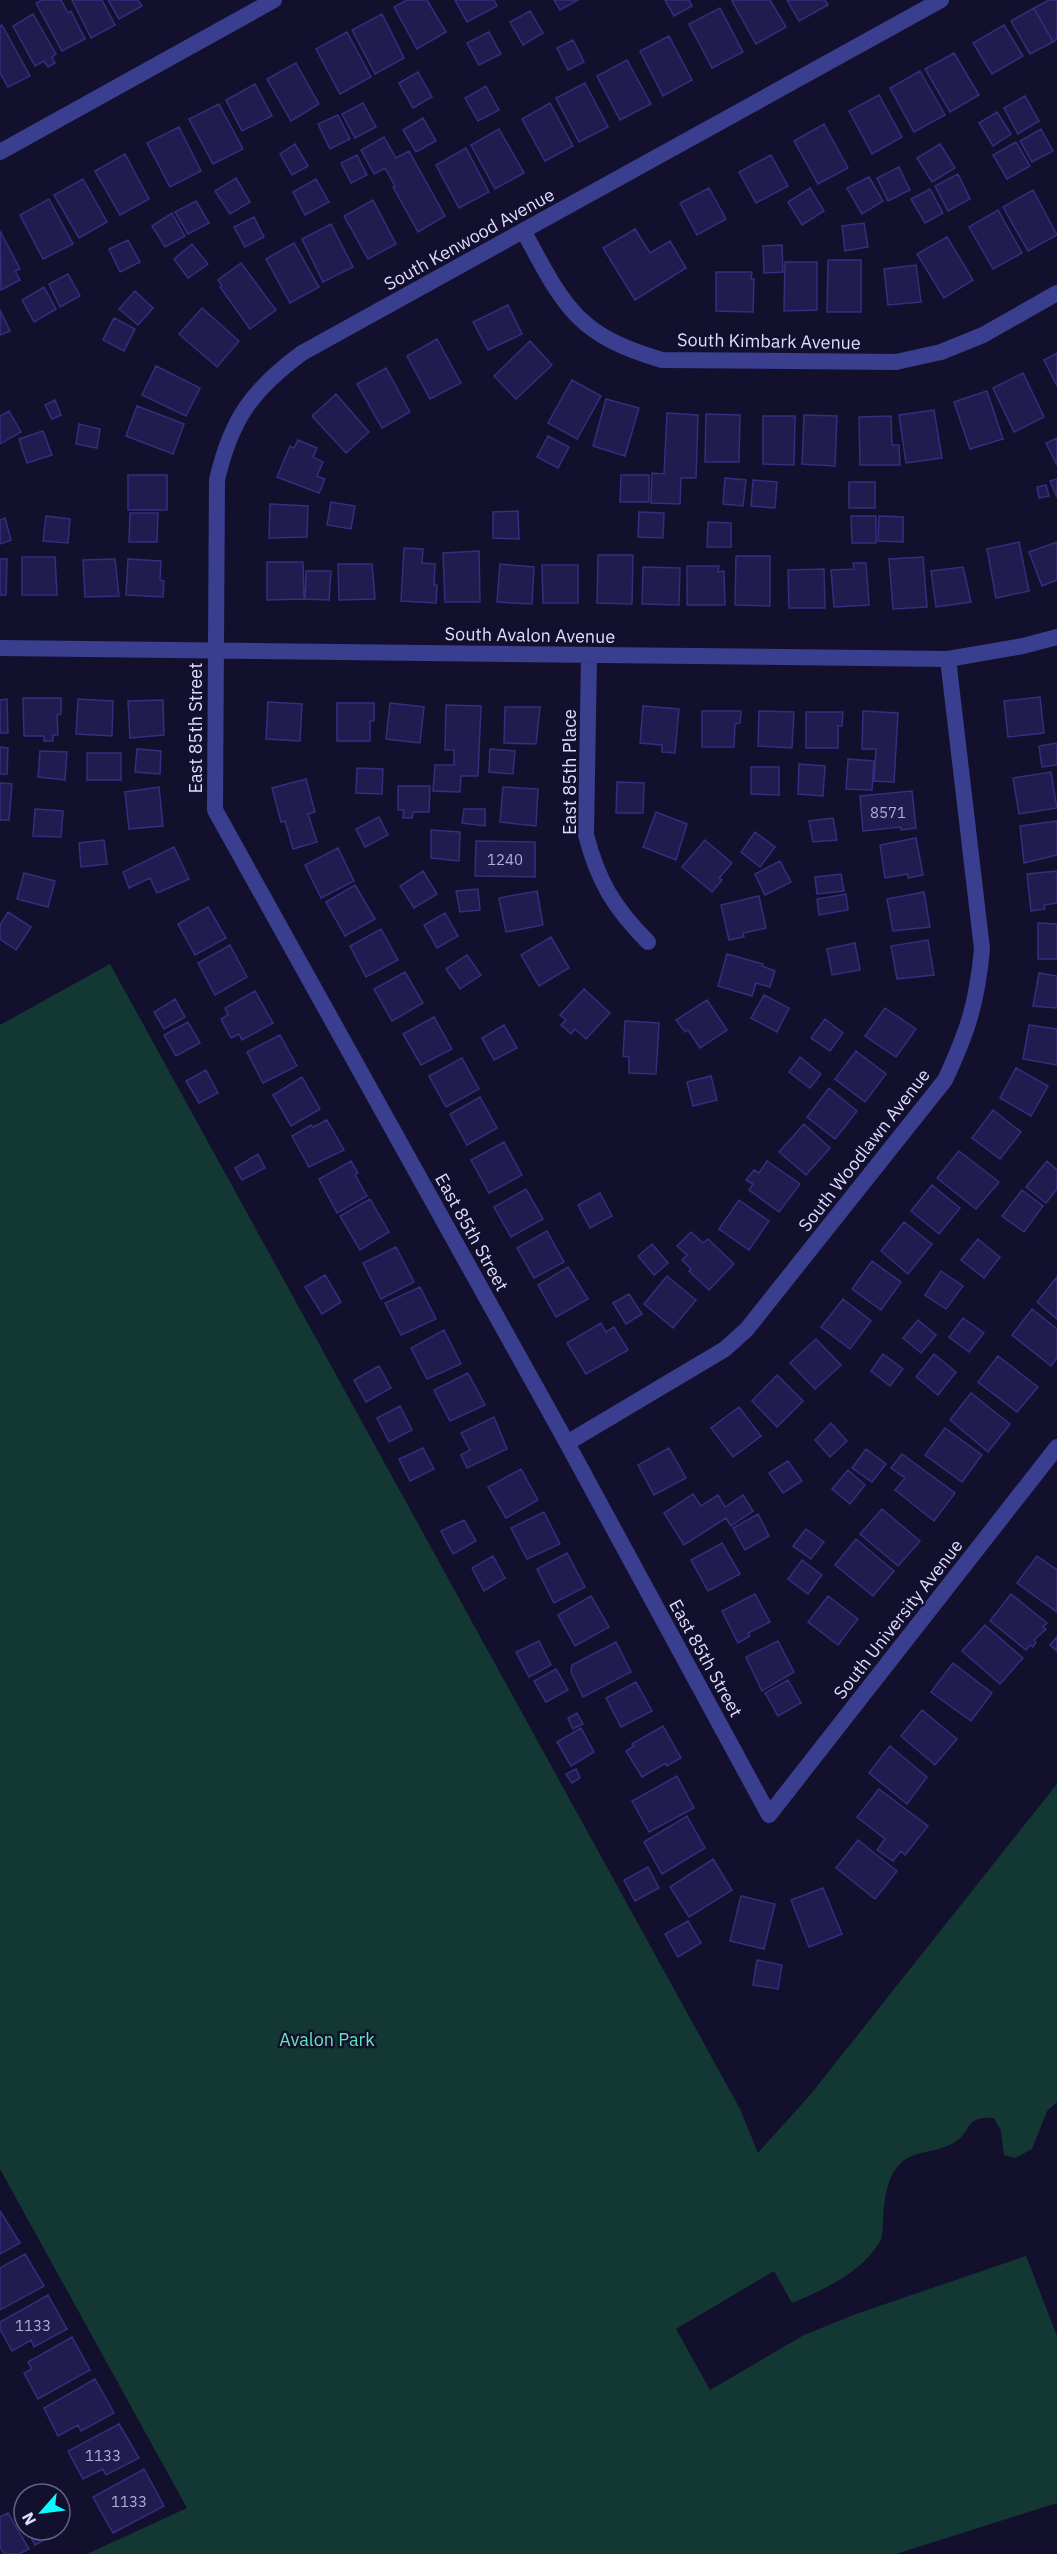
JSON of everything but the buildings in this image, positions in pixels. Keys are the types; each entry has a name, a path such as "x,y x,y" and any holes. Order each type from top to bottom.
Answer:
{"street":[{"path":"0,152 274,0"},
{"name":"South Kenwood Avenue","path":"215,650 217,480 224,449 236,421 257,392 278,371 302,353 941,0"},
{"name":"South Kimbark Avenue","path":"524,232 558,294 577,317 600,336 630,350 662,360 896,362 941,352 982,335 1057,294"},
{"name":"South Avalon Avenue","path":"0,648 948,659 1023,646 1057,637"},
{"name":"East 85th Street","path":"215,650 214,810 567,1443 770,1815"},
{"name":"East 85th Place","path":"589,656 586,834 593,862 607,892 626,920 648,942"},
{"name":"South Woodlawn Avenue","path":"567,1443 725,1349 747,1329 945,1080 969,1025 978,991 982,949 948,659"},
{"name":"South University Avenue","path":"770,1815 1057,1447"}],"green space":[{"name":"Avalon Park","path":"110,964 740,2109 758,2153 810,2095 1057,1784 1057,2102 1047,2111 1032,2149 1015,2158 1004,2155 1001,2131 994,2118 973,2121 955,2142 906,2159 896,2169 886,2192 881,2239 873,2252 853,2271 829,2286 792,2303 774,2271 676,2329 710,2390 804,2335 856,2314 1026,2256 1057,2336 1057,2503 896,2554 87,2554 187,2508 0,2169 0,1025"}]}
